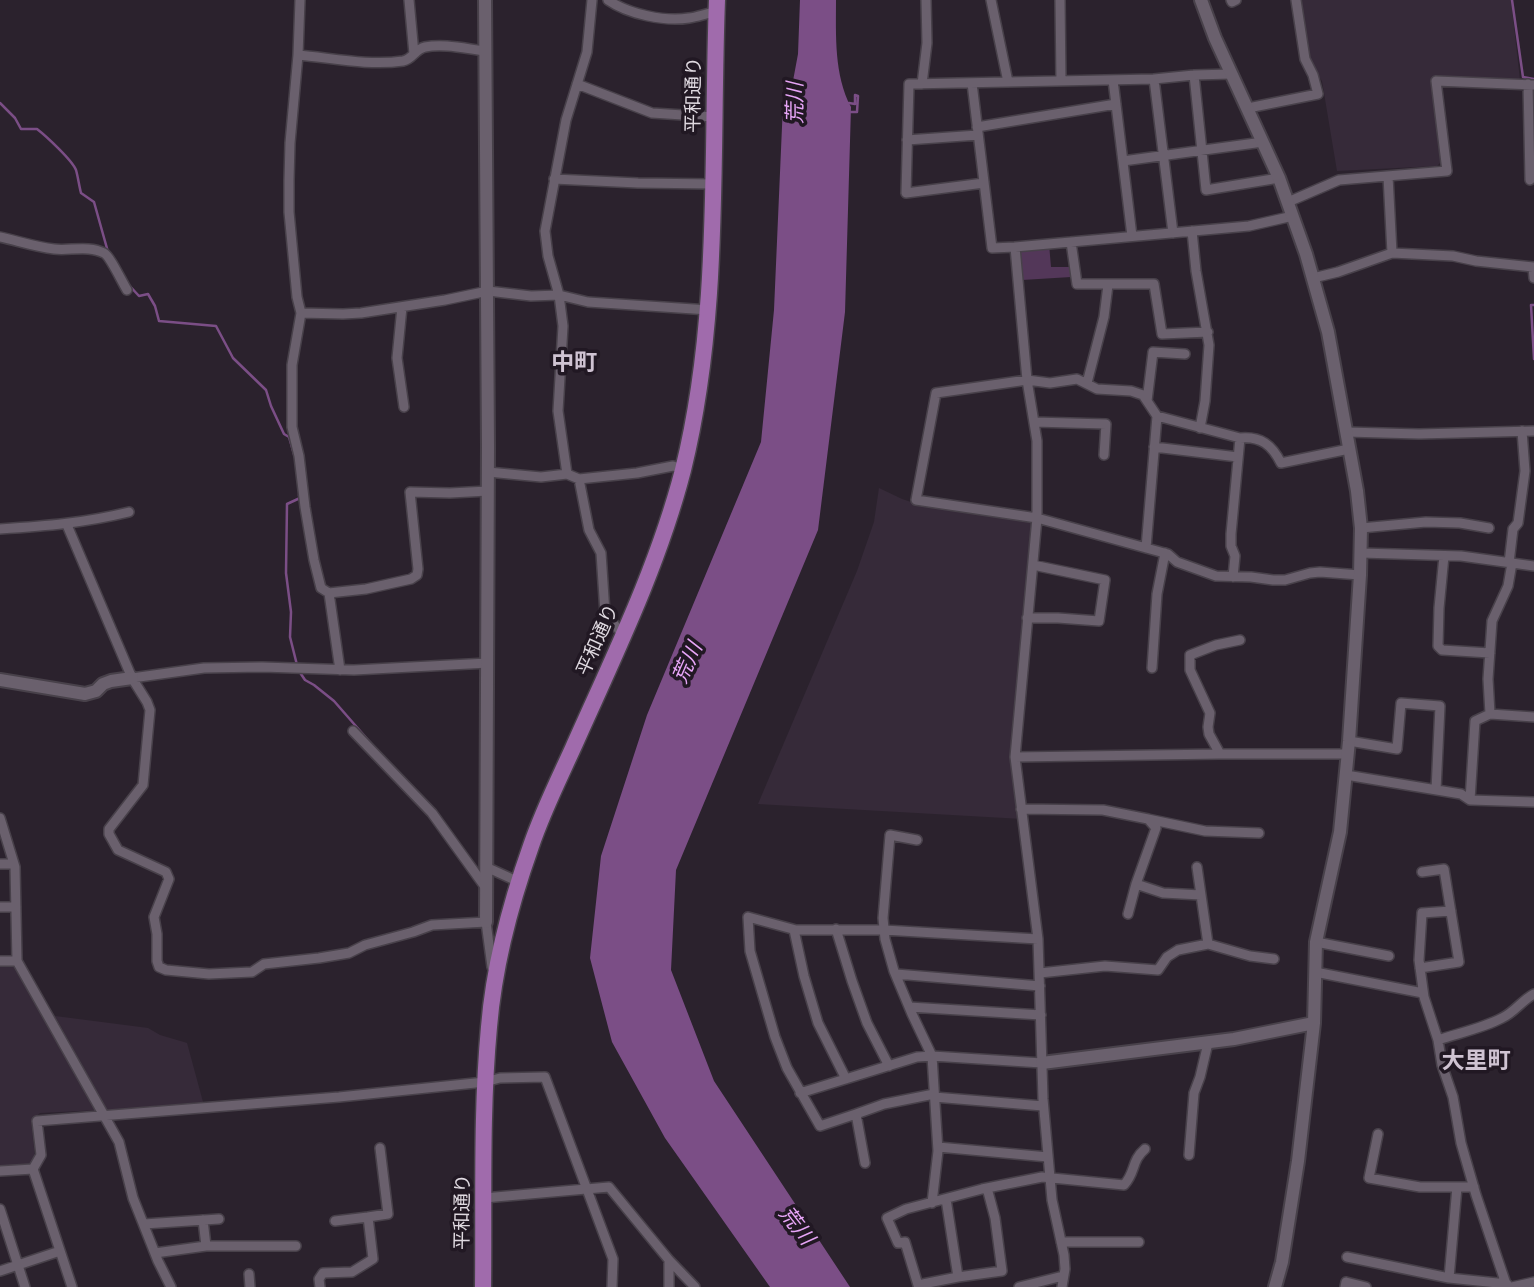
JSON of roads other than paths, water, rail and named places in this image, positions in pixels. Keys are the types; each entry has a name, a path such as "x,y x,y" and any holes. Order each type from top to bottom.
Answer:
{"highway":[{"name":"平和通り","path":"483,1287 485,1082 494,982 504,937 519,882 543,814 656,557 683,469 702,367 713,247 716,6"}],"street":[{"path":"300,0 290,143 289,212 300,313 292,366 292,427 321,588 329,593 366,589 411,579 417,575 410,492 488,491"},
{"path":"409,0 414,54"},
{"path":"485,0 488,291 486,922 494,982"},
{"path":"567,474 558,411 563,326 545,231 566,120 587,52 592,0"},
{"path":"608,0 640,14 664,18 687,19 716,6"},
{"path":"922,84 928,43 926,0"},
{"path":"990,0 1008,82"},
{"path":"1060,0 1061,81"},
{"path":"1201,0 1215,38 1279,178 1313,278 1328,332 1357,491 1361,528 1349,741 1340,832 1316,942 1314,1023 1298,1161 1282,1262 1275,1287"},
{"path":"1248,108 1318,94 1314,75 1305,59 1296,0"},
{"path":"298,55 381,62 410,60 417,50 433,46 486,51"},
{"path":"984,183 906,192 909,84 1154,79 1231,74"},
{"path":"1194,75 1206,190 1279,178"},
{"path":"1154,79 1173,233"},
{"path":"1113,80 1132,236"},
{"path":"1288,202 1339,180 1447,171 1436,81 1531,85 1530,180"},
{"path":"972,83 992,247 1249,226 1293,216"},
{"path":"577,84 652,113 715,117"},
{"path":"907,140 978,131 1116,104"},
{"path":"1123,161 1263,142"},
{"path":"1388,176 1392,253"},
{"path":"554,179 713,184"},
{"path":"1192,231 1209,345 1200,428"},
{"path":"0,237 55,250 92,249 104,253 111,260 127,290"},
{"path":"1071,242 1077,285 1154,284 1162,334 1208,332"},
{"path":"1015,247 1027,380 1037,441 1037,518 1014,757 1038,939 1043,1106 1049,1179 1064,1255 1062,1287"},
{"path":"1313,278 1392,253 1453,256 1533,267 1534,278"},
{"path":"1087,383 1104,317 1108,285"},
{"path":"300,313 343,314 402,307 488,291 531,296 559,295 588,302 709,310"},
{"path":"402,307 397,358 404,407"},
{"path":"1147,401 1153,352 1185,354"},
{"path":"1146,548 1157,416 1143,395 1131,391 1097,389 1077,379 1050,383 1027,380 936,393 916,500 1037,518 1146,548 1165,553 1177,562 1216,576 1273,580 1320,572 1360,576"},
{"path":"1157,416 1240,438 1250,437 1271,446 1281,463 1349,449"},
{"path":"1034,422 1106,424 1104,455"},
{"path":"1347,432 1419,434 1534,431"},
{"path":"1490,715 1492,621 1508,586 1513,529 1518,523 1525,471 1522,432"},
{"path":"1233,577 1235,556 1231,546 1231,534 1240,438"},
{"path":"1154,447 1238,457"},
{"path":"488,472 541,477 567,474 579,479 673,466 683,469"},
{"path":"579,479 589,530 601,552 606,614 623,635"},
{"path":"0,529 68,524 129,512"},
{"path":"1361,528 1426,522 1460,523 1489,528"},
{"path":"68,524 132,678 150,710 143,785 109,829 109,834 118,850 166,872 169,879 154,917 159,967 209,974 252,972 264,964 349,953 365,945 432,925 486,922"},
{"path":"1152,668 1157,594 1165,553"},
{"path":"1361,553 1461,556 1534,566"},
{"path":"1444,556 1438,646 1442,650 1490,653"},
{"path":"1027,618 1099,621 1105,580 1033,565"},
{"path":"329,593 340,670"},
{"path":"1220,754 1209,734 1210,713 1191,670 1190,655 1216,645 1240,640"},
{"path":"0,680 85,694 96,691 111,681 204,668 340,670 488,663"},
{"path":"1349,741 1397,749 1401,703 1440,706 1436,790"},
{"path":"1470,800 1475,721 1490,715 1534,716"},
{"path":"353,731 432,813 486,888"},
{"path":"1014,757 1348,754"},
{"path":"1346,775 1461,794 1470,800 1534,802"},
{"path":"1021,809 1103,810 1206,831 1259,833"},
{"path":"0,818 14,864 17,961 119,1142 133,1198 171,1287"},
{"path":"1128,914 1156,828 1148,819"},
{"path":"917,840 890,835 883,918 885,939 896,974 932,1056 937,1147 932,1203"},
{"path":"0,864 14,864"},
{"path":"486,867 519,882"},
{"path":"1198,867 1209,944"},
{"path":"1420,968 1459,962 1444,869 1422,872"},
{"path":"1136,884 1163,893 1202,895"},
{"path":"0,907 16,907"},
{"path":"1451,911 1422,912 1419,939 1423,993 1453,1097 1461,1143 1509,1286"},
{"path":"1038,939 884,930 794,930 748,917 750,951 772,1025 787,1068 820,1126 884,1104 934,1095 1043,1106"},
{"path":"836,929 867,1023 889,1066"},
{"path":"794,930 818,1023 846,1079"},
{"path":"1316,942 1389,956"},
{"path":"1040,973 1105,966 1158,970 1167,957 1178,950 1209,944 1250,957 1274,958"},
{"path":"0,961 17,961"},
{"path":"1315,972 1423,993"},
{"path":"896,974 1040,986"},
{"path":"1438,1040 1500,1019 1512,1013 1523,1000 1534,995"},
{"path":"909,1007 1041,1015"},
{"path":"800,1093 917,1057 1042,1063 1234,1039 1314,1023"},
{"path":"1189,1155 1194,1093 1209,1042"},
{"path":"72,1287 33,1169 41,1155 37,1121 339,1097 485,1082 500,1078 545,1077 613,1259 612,1287"},
{"path":"856,1114 865,1163"},
{"path":"1378,1134 1369,1178 1420,1187 1474,1187"},
{"path":"937,1147 1048,1157"},
{"path":"335,1221 388,1214 380,1148"},
{"path":"987,1188 995,1218 1002,1270 918,1285 905,1242 898,1243 887,1218 906,1209 987,1188 1042,1177 1124,1185 1131,1178 1137,1156 1144,1149"},
{"path":"0,1171 33,1169"},
{"path":"484,1198 609,1187 669,1260 695,1287"},
{"path":"1449,1278 1457,1187"},
{"path":"946,1199 958,1277"},
{"path":"0,1209 25,1287"},
{"path":"320,1287 319,1279 323,1273 352,1272 373,1259 368,1217"},
{"path":"144,1224 219,1219"},
{"path":"202,1220 206,1247"},
{"path":"1061,1242 1139,1242"},
{"path":"155,1253 206,1247 296,1246"},
{"path":"0,1271 60,1251"},
{"path":"1347,1257 1449,1278 1509,1286 1534,1282"},
{"path":"669,1260 669,1287"},
{"path":"249,1273 250,1287"},
{"path":"1019,1287 1063,1276"},
{"path":"1345,1287 1346,1282 1366,1287"}],"water":[{"name":"荒川","path":"800,0 836,0 839,69 845,95 851,107 845,312 818,530 676,870 671,970 714,1081 850,1287 770,1287 665,1138 612,1042 590,958 601,856 647,715 761,442 774,310 783,104 790,97 798,54"}],"waterway":[{"path":"1512,0 1523,77 1534,79"},
{"path":"849,103 855,104 855,95 858,96 857,112 851,112"},
{"path":"0,103 15,118 21,129 37,129 74,166 81,193 94,202 108,252"},
{"path":"127,283 139,296 148,294 159,321 216,326 233,358 266,390 284,434 289,437 296,461"},
{"path":"1534,305 1531,305 1534,359"},
{"path":"297,665 290,637 291,612 286,573 287,504 300,498 299,495"},
{"path":"299,671 305,680 334,701 375,748"}],"district":[{"name":"中町","path":"574,363"},
{"name":"大里町","path":"1476,1061"}]}
